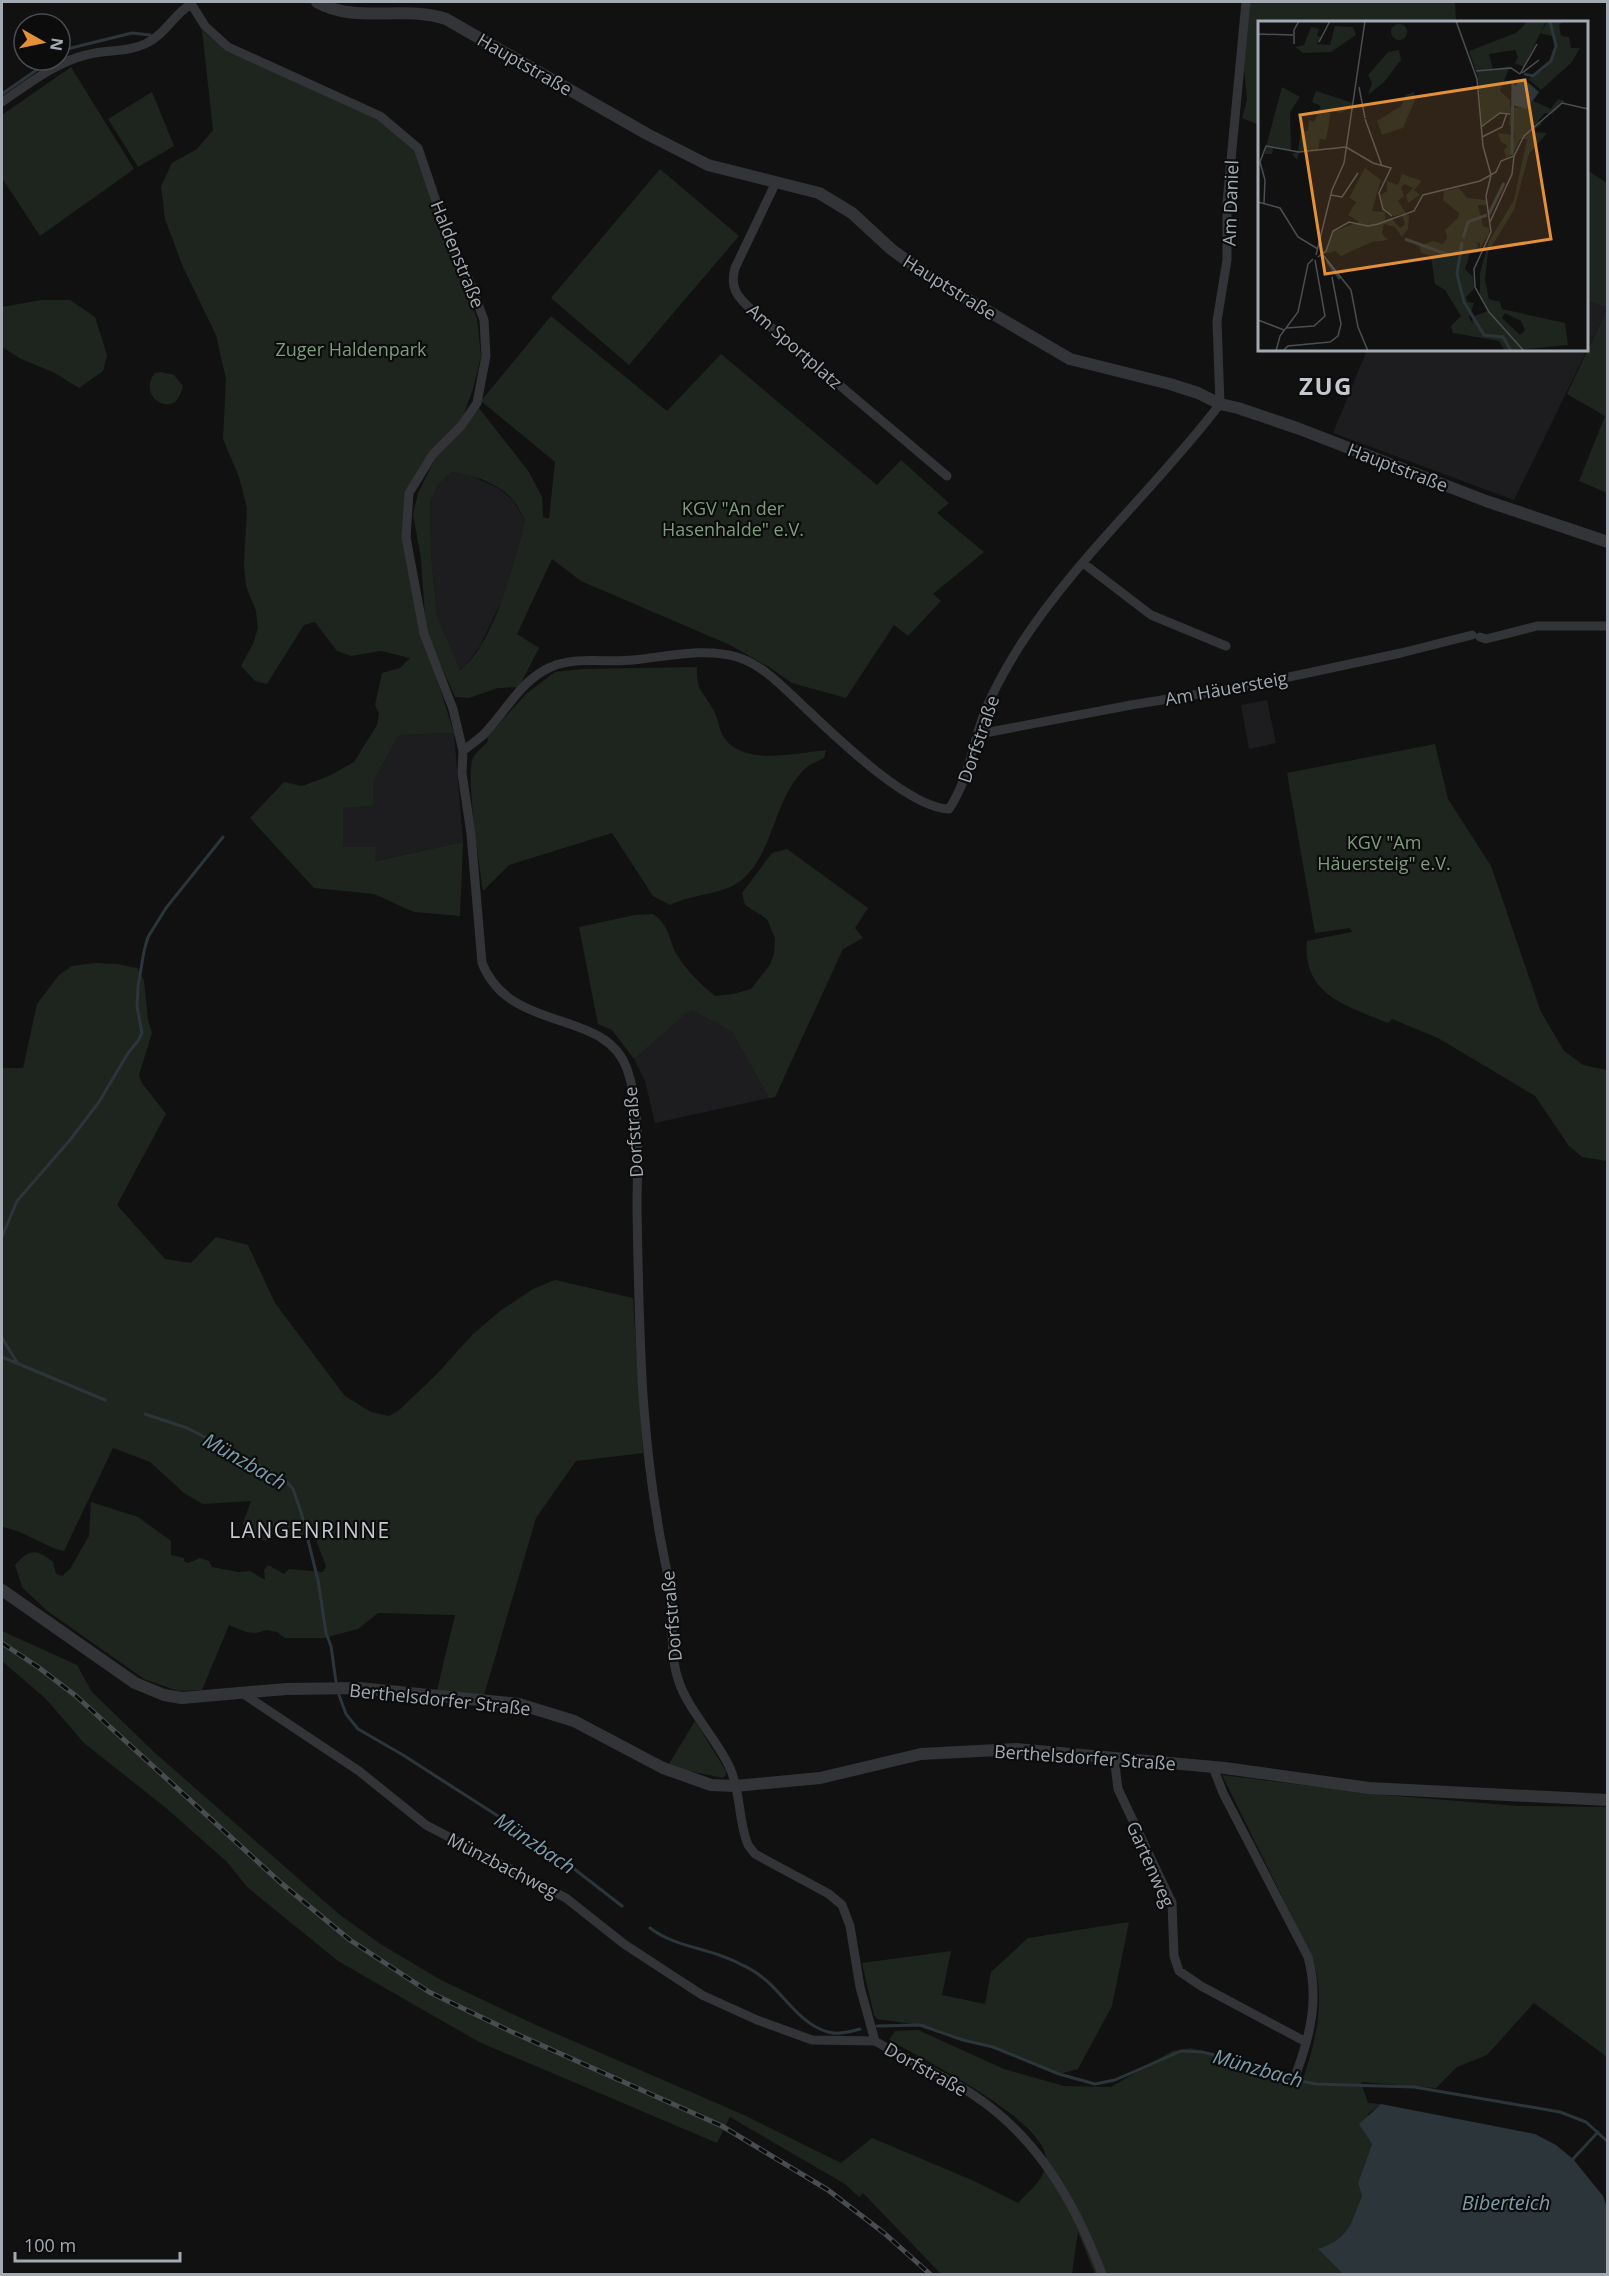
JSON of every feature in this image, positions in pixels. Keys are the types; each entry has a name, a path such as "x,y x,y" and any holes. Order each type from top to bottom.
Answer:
{"street":[{"name":"Hauptstraße","path":"317,2 324,6 351,12 414,12 446,19 647,134 708,165 819,193 852,213 891,249 928,276 1070,359 1198,393 1220,404 1297,429 1486,501 1608,542"},
{"name":"Am Daniel","path":"1220,404 1217,321 1227,260 1227,202 1246,2"},
{"path":"2,102 74,58 88,54 122,51 154,39 171,25 190,3"},
{"name":"Haldenstraße","path":"190,3 205,26 228,47 380,116 418,148 450,242 470,282 484,320 486,356 477,403 461,426 433,454 409,493 406,537 424,634 453,709 463,751"},
{"name":"Am Sportplatz","path":"776,182 735,268 732,279 733,288 759,317 947,476"},
{"name":"Dorfstraße","path":"1102,2274 1064,2189 1018,2133 972,2094 873,2036 850,1926 842,1905 829,1894 755,1854 748,1845 731,1770 684,1694 676,1670 670,1590 657,1519 643,1396 638,1299 636,1123 631,1082 620,1055 612,1045 585,1030 517,1005 499,990 486,973 482,963 473,852 462,773 463,751 483,735 522,689 552,666 569,662 630,661 708,653 739,658 765,672 900,789 929,806 949,809 958,796 969,768 978,731 997,685 1020,646 1083,563 1189,443 1220,404"},
{"path":"1083,563 1151,615 1226,646"},
{"name":"Am Häuersteig","path":"978,731 990,732 1131,705 1243,687 1476,636 1486,639 1537,626 1608,626"},
{"name":"Berthelsdorfer Straße","path":"2,1590 97,1657 148,1689 182,1698 286,1689 359,1688 519,1704 574,1721 676,1774 711,1785 735,1786 820,1778 921,1754 1016,1749 1214,1767 1369,1788 1608,1800"},
{"name":"Münzbachweg","path":"243,1693 359,1771 426,1825 566,1898 624,1944 702,1995 757,2020 812,2040 873,2036"},
{"name":"Gartenweg","path":"1114,1757 1118,1789 1172,1903 1174,1956 1179,1971 1201,1986 1306,2042"},
{"path":"1214,1767 1222,1793 1308,1958 1314,1977 1315,1999 1312,2021 1297,2071"}],"shaded area":[{"path":"1588,301 1607,309 1588,348"},
{"path":"1367,351 1587,351 1514,500 1333,433"},
{"path":"452,472 467,474 498,488 513,500 525,521 512,573 502,600 480,646 466,665 459,670 437,616 431,554 430,502 438,485"},
{"path":"1267,700 1276,743 1249,749 1241,705"},
{"path":"454,733 463,842 374,861 375,847 343,847 343,808 372,806 373,782 399,735"},
{"path":"691,1008 732,1032 769,1098 655,1123 645,1081 634,1059"}],"green space":[{"path":"1250,2 1455,2 1456,21 1258,21 1258,125 1242,118 1247,100 1244,68"},
{"name":"Zuger Haldenpark","path":"202,30 226,51 377,118 416,150 448,244 477,319 481,356 473,389 460,424 408,493 404,537 430,657 454,733 399,735 373,782 373,806 343,808 343,847 376,847 375,861 463,842 460,916 414,912 374,894 314,888 250,818 284,782 302,786 329,776 354,762 377,725 379,714 375,705 382,673 400,668 410,658 381,651 351,656 337,651 315,622 304,625 267,684 255,681 241,666 253,644 258,628 256,611 246,586 244,564 247,508 239,477 223,439 226,379 216,335 183,267 165,219 161,186 172,163 197,149 213,130"},
{"path":"72,69 134,169 40,236 2,178 2,115 64,72 72,72"},
{"path":"152,92 174,146 138,167 108,119"},
{"path":"660,169 739,236 629,365 551,298"},
{"path":"1588,171 1607,183 1607,308 1588,301"},
{"path":"41,300 70,300 95,317 107,355 103,371 79,388 53,372 21,359 2,347 2,307"},
{"path":"1607,309 1608,493 1579,481 1605,416 1567,394"},
{"name":"KGV \"An der Hasenhalde\" e.V.","path":"551,316 667,411 721,354 877,485 901,460 949,503 937,513 984,552 933,594 941,601 908,636 894,625 846,698 792,683 730,645 581,581 552,559 517,634 539,648 519,687 498,688 469,698 455,697 426,632 421,558 413,515 418,493 436,457 479,408 529,472 542,497 543,517 549,519 555,462 481,401","holes":["452,472 501,489 515,502 525,521 509,579 493,622 483,642 460,670 437,616 431,554 430,502 438,485"]},
{"path":"155,373 174,375 183,386 177,400 172,403 160,403 151,394 151,381"},
{"path":"697,667 700,688 715,713 723,736 734,747 745,753 772,756 826,750 824,758 807,767 796,779 781,807 763,852 755,866 744,878 727,888 670,905 653,896 612,833 509,865 483,891 476,843 471,767 473,758 488,741 487,737 526,694 555,672 581,669"},
{"name":"KGV \"Am Häuersteig\" e.V.","path":"1435,744 1448,799 1491,866 1541,1012 1564,1051 1583,1065 1607,1070 1607,1161 1582,1157 1569,1146 1535,1096 1438,1038 1392,1019 1388,1023 1343,1004 1330,996 1312,974 1307,959 1307,941 1352,932 1350,928 1315,933 1287,773"},
{"path":"787,849 868,908 855,928 863,938 843,949 775,1097 769,1098 732,1032 691,1009 634,1059 612,1030 598,1024 579,927 635,915 653,914 663,924 675,952 683,963 715,996 751,989 770,965 774,954 775,938 767,919 745,905 742,893 772,853"},
{"path":"95,963 137,968 144,980 148,1020 152,1033 139,1075 142,1083 166,1114 117,1205 165,1259 191,1263 216,1237 248,1245 275,1303 345,1396 371,1412 389,1416 398,1411 435,1376 473,1334 500,1311 533,1289 555,1280 633,1298 643,1453 576,1461 536,1518 484,1695 437,1690 455,1615 378,1613 358,1629 324,1638 285,1638 277,1632 267,1630 256,1633 246,1632 229,1625 202,1690 178,1691 144,1679 46,1610 22,1587 15,1565 29,1553 42,1554 47,1557 53,1562 56,1574 62,1576 70,1569 89,1536 91,1502 138,1517 171,1541 171,1555 184,1558 184,1561 188,1563 200,1558 209,1561 212,1567 238,1572 250,1571 265,1580 264,1570 268,1565 284,1574 289,1569 323,1572 326,1566 313,1532 297,1537 270,1534 266,1541 248,1537 243,1523 251,1501 203,1504 184,1493 150,1462 113,1448 64,1551 18,1531 2,1527 2,1068 23,1068 37,1004 59,975 72,966"},
{"path":"2,1631 77,1665 92,1692 154,1752 340,1915 382,1945 441,1980 536,2025 744,2115 841,2163 872,2138 974,2181 1018,2203 1038,2182 1045,2170 1046,2157 1040,2142 1025,2125 979,2091 889,2040 895,2031 918,2030 1004,2069 1064,2086 1111,2087 1172,2051 1191,2048 1304,2076 1313,2047 1318,2017 1318,1987 1312,1957 1222,1775 1385,1795 1518,1806 1607,1807 1607,2057 1534,2003 1487,2055 1457,2067 1436,2088 1361,2082 1368,2103 1381,2104 1368,2114 1372,2144 1358,2183 1362,2196 1348,2229 1337,2240 1319,2250 1343,2274 1095,2274 1078,2232 1072,2274 941,2274 863,2193 859,2197 845,2184 730,2117 717,2143 479,2042 338,1961 247,1887 227,1862 166,1808 84,1743 46,1699 2,1661"},
{"path":"695,1721 726,1771 723,1778 684,1770 669,1764"},
{"path":"1129,1922 1112,2006 1078,2069 1059,2074 993,2047 963,2040 920,2025 877,2019 874,2015 862,1963 951,1951 942,1995 985,2004 991,1972 1028,1938"}],"water":[{"name":"Biberteich","path":"1381,2104 1535,2134 1556,2145 1573,2159 1603,2196 1607,2208 1607,2274 1343,2274 1318,2249 1329,2245 1343,2235 1355,2215 1362,2196 1358,2183 1372,2144 1359,2124"}],"waterway":[{"path":"72,48 132,33 150,35"},
{"path":"2,94 34,72"},
{"path":"2,1237 17,1201 70,1140 99,1102 128,1053 138,1041 142,1033 137,1006 138,987 148,937 166,908 223,837"},
{"path":"2,1338 17,1362"},
{"name":"Münzbach","path":"2,1357 105,1400"},
{"name":"Münzbach","path":"145,1414 187,1428 267,1469 285,1480 293,1489 318,1580 336,1682"},
{"name":"Münzbach","path":"339,1695 346,1714 358,1729 403,1755 546,1847 622,1906"},
{"name":"Münzbach","path":"650,1928 671,1940 718,1954 751,1970 768,1982 802,2017 819,2028 836,2033 860,2029"},
{"name":"Münzbach","path":"877,2026 920,2025 963,2040 993,2047 1059,2074 1095,2084 1115,2080 1181,2051 1202,2052 1244,2062 1281,2077 1316,2084 1414,2087 1560,2112 1586,2122 1608,2142"},
{"path":"1573,2159 1598,2132"}],"railway":[{"path":"2,1643 76,1696 281,1883 350,1940 429,1992 512,2032 722,2126 828,2190 884,2233 930,2274"}],"district":[{"name":"ZUG","path":"1326,385"},
{"name":"LANGENRINNE","path":"310,1530"}]}
